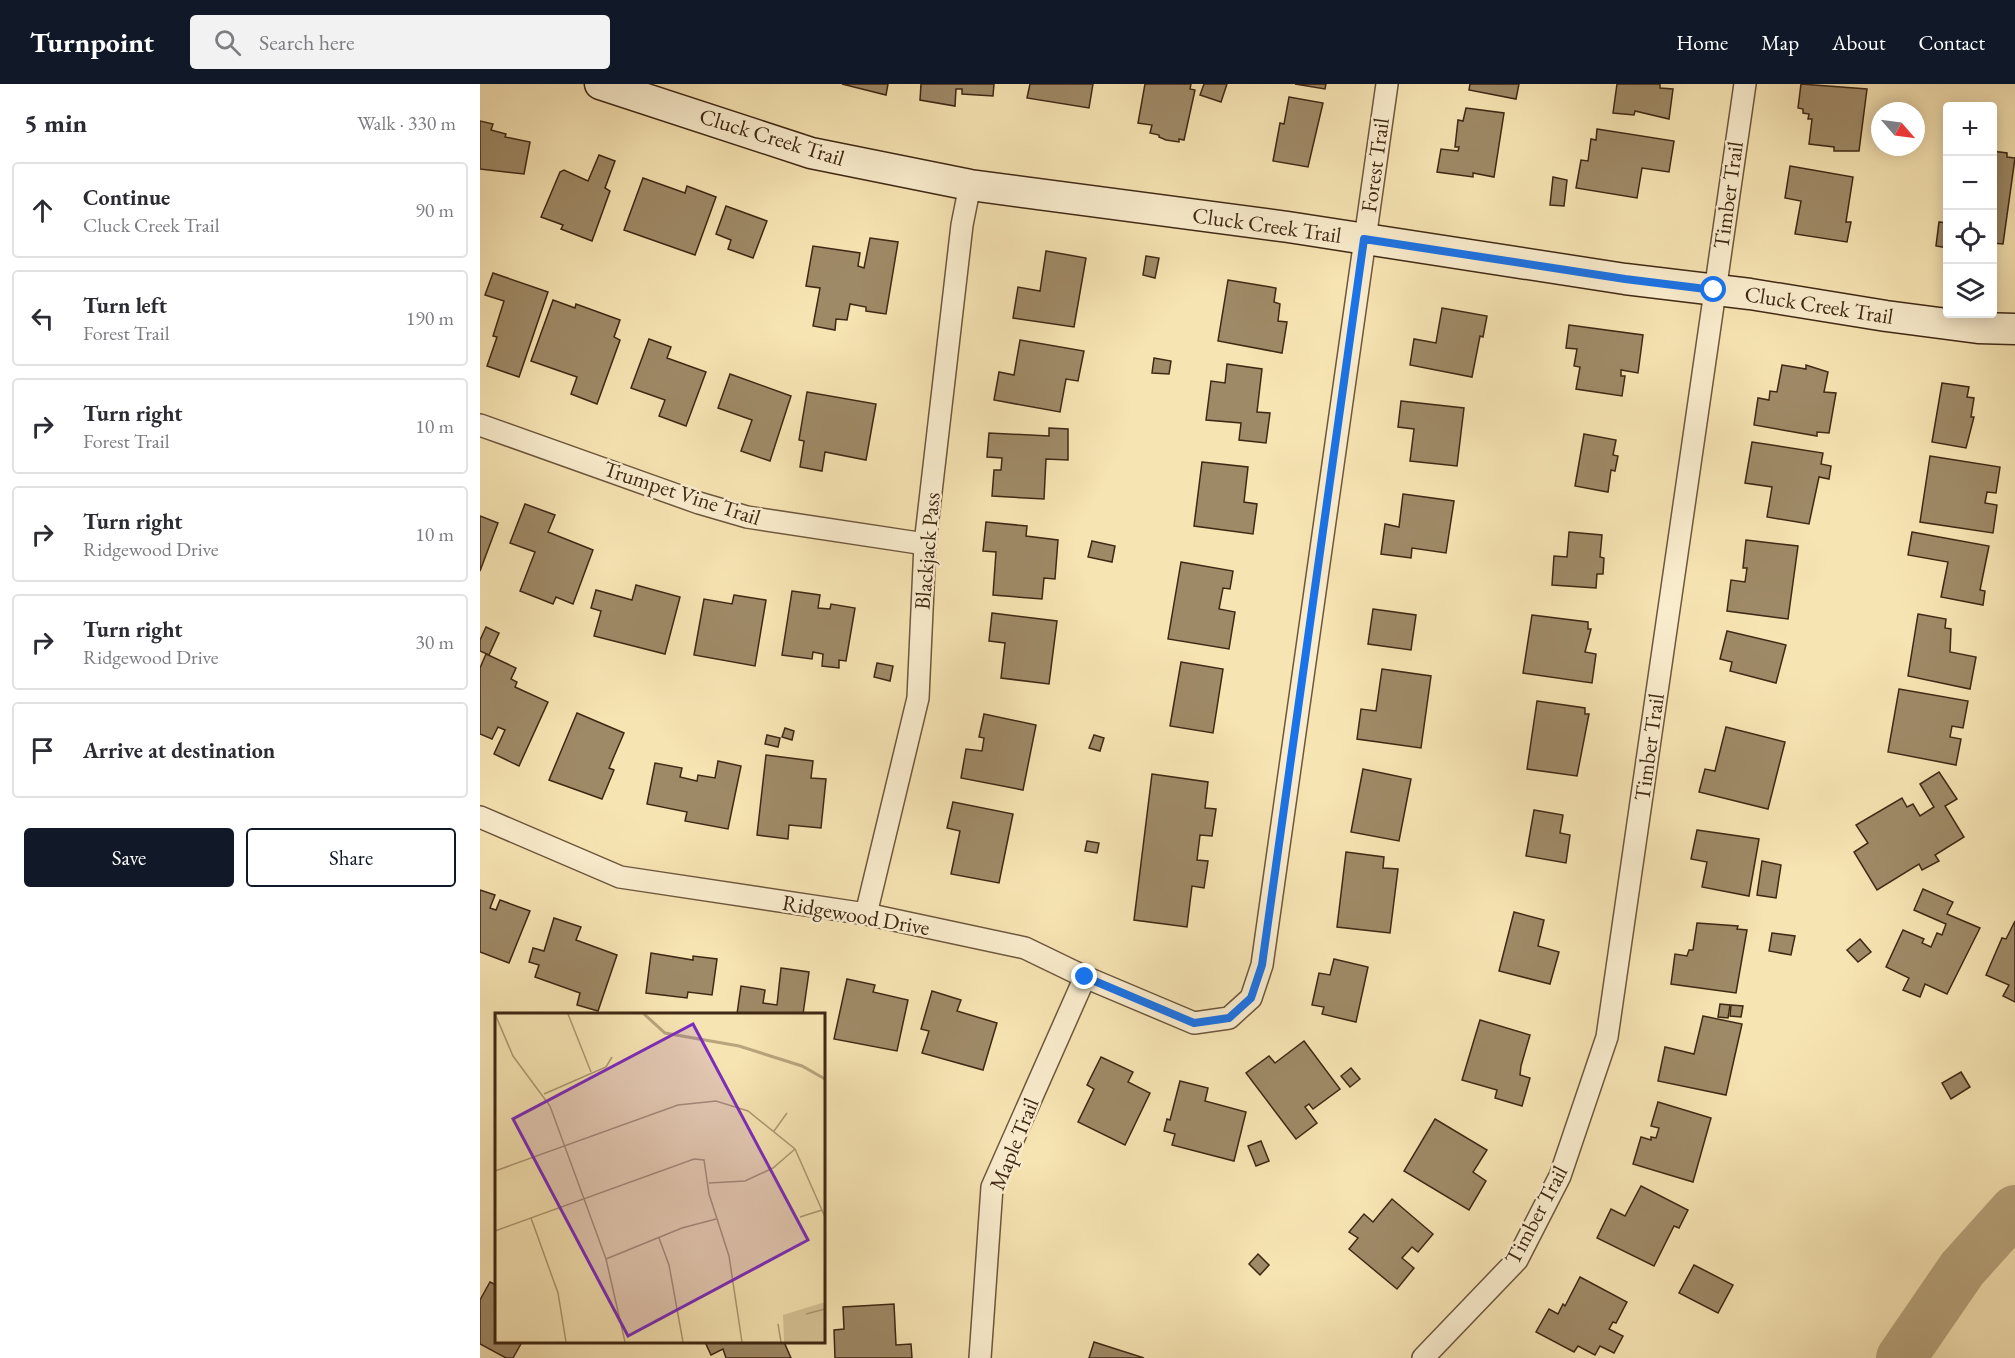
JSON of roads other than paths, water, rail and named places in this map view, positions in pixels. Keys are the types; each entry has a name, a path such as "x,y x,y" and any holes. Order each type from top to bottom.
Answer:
{"street":[{"name":"Cluck Creek Trail","path":"600,84 811,153 969,185 1364,239 1625,279 1944,323 2015,329"},
{"name":"Forest Trail","path":"1229,1018 1251,998 1262,965 1387,84"},
{"name":"Timber Trail","path":"1423,1358 1517,1260 1560,1176 1607,1037 1744,84"},
{"name":"Blackjack Pass","path":"866,914 918,698 926,544 962,225 969,185"},
{"name":"Trumpet Vine Trail","path":"480,425 699,503 747,517 926,544"},
{"name":"Ridgewood Drive","path":"480,817 620,877 866,914 1025,948 1085,977 1194,1023 1229,1018"},
{"name":"Maple Trail","path":"980,1358 993,1187 1085,977"}],"waterway":[{"path":"1901,1358 1962,1269 2015,1210"}]}
